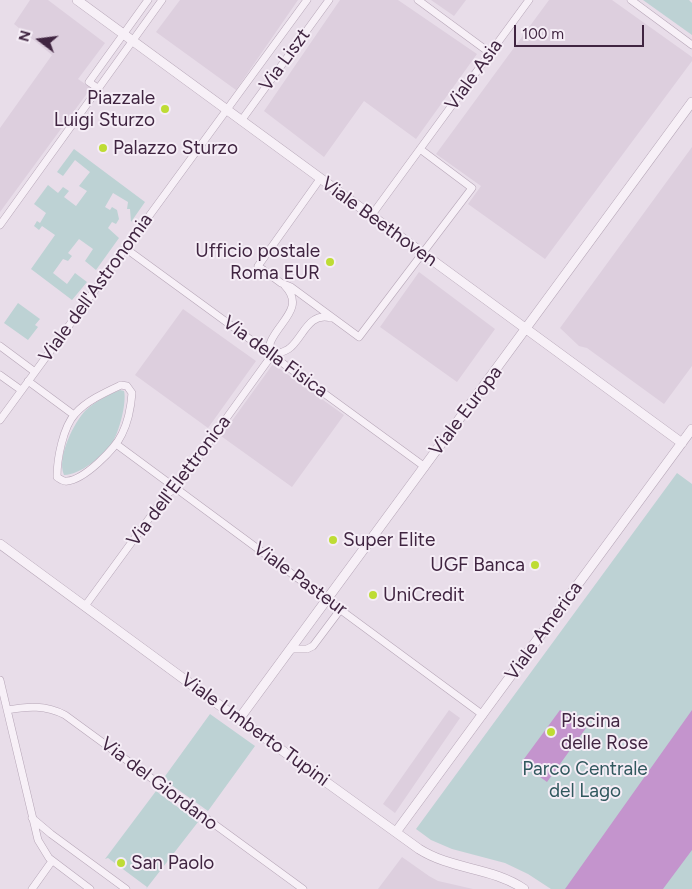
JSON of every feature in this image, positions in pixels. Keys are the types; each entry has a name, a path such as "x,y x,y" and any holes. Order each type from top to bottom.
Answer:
{"street":[{"name":"Viale Beethoven","path":"77,0 682,443"},
{"path":"99,89 89,82 148,0"},
{"path":"0,225 162,0"},
{"name":"Via Liszt","path":"227,110 308,0"},
{"name":"Via Liszt","path":"241,120 330,0"},
{"path":"418,0 490,53"},
{"name":"Viale Asia","path":"371,216 529,0"},
{"path":"631,0 692,44"},
{"name":"Viale Europa","path":"239,719 692,102"},
{"name":"Viale dell'Astronomia","path":"0,420 227,110"},
{"path":"320,179 258,266 292,287 359,337 472,188 420,149"},
{"name":"Via della Fisica","path":"125,248 425,467"},
{"path":"282,282 291,292 294,301 292,309 271,341 272,355 289,349 317,317 325,316 334,319"},
{"path":"0,346 35,372"},
{"name":"Via dell'Elettronica","path":"85,606 168,494 176,488 272,355"},
{"path":"0,375 21,390"},
{"path":"28,382 74,415"},
{"path":"121,385 127,386 132,393 122,434 116,444 102,459 81,476 68,481 57,477 57,467 63,439 74,415 83,407 121,385"},
{"name":"Viale America","path":"396,832 692,429"},
{"name":"Viale Pasteur","path":"116,444 483,715"},
{"name":"Viale Umberto Tupini","path":"0,544 239,719 435,858 494,874 512,881 524,889"},
{"path":"292,649 314,646 340,610"},
{"path":"0,680 39,844 52,861 90,889"},
{"name":"Via del Giordano","path":"7,710 36,706 52,709 65,715 302,889"},
{"path":"32,818 126,889"},
{"path":"32,889 52,861"}],"shaded area":[{"path":"30,0 48,0 105,43 78,79 91,88 0,212 0,128 52,55 14,24"},
{"path":"180,0 298,0 236,90 156,32"},
{"path":"340,0 398,0 477,54 416,139 364,101 324,157 264,111"},
{"path":"431,0 466,0 454,16"},
{"path":"549,0 612,0 692,57 692,61 545,259 468,204 481,186 436,154"},
{"path":"692,147 692,366 664,404 587,348 579,346 560,328"},
{"path":"419,272 495,329 457,382 380,327"},
{"path":"183,309 256,361 208,428 135,375"},
{"path":"273,364 344,415 292,487 221,436"},
{"path":"449,710 460,718 395,813 383,804"},
{"path":"560,710 586,728 547,782 521,763"},
{"path":"692,710 692,850 663,889 565,889"},
{"path":"402,857 438,881 473,889 378,889"}],"green space":[{"path":"643,0 689,0 692,3 692,35"},
{"path":"74,149 145,202 131,222 130,209 127,209 128,202 113,193 105,207 110,210 112,207 117,210 119,219 116,224 112,222 108,228 119,238 96,270 85,261 93,249 79,239 68,253 72,256 68,261 63,259 53,273 67,284 75,273 87,282 72,300 31,269 55,235 42,226 39,230 34,226 37,221 40,223 46,213 34,204 48,185 58,193 63,187 69,191 64,197 76,206 87,191 79,186 90,172 75,160 63,176 57,172"},
{"path":"18,303 40,319 35,325 38,327 28,340 4,323"},
{"path":"120,390 124,391 125,396 122,417 112,443 91,464 78,472 64,475 62,459 64,450 76,423 86,410 102,398"},
{"name":"Parco Centrale del Lago","path":"677,473 692,484 692,889 551,889 528,874 505,863 452,849 431,840 416,829"},
{"path":"210,714 255,746 208,811 163,779"},
{"path":"156,791 198,822 146,889 147,887 108,858 105,859"}],"place":[{"name":"Piazzale Luigi Sturzo","path":"165,109"},
{"name":"Palazzo Sturzo","path":"103,148"},
{"name":"Ufficio postale Roma EUR","path":"330,262"},
{"name":"Super Elite","path":"333,540"},
{"name":"UGF Banca","path":"535,565"},
{"name":"UniCredit","path":"373,595"},
{"name":"Piscina delle Rose","path":"551,732"},
{"name":"San Paolo","path":"121,863"}]}
